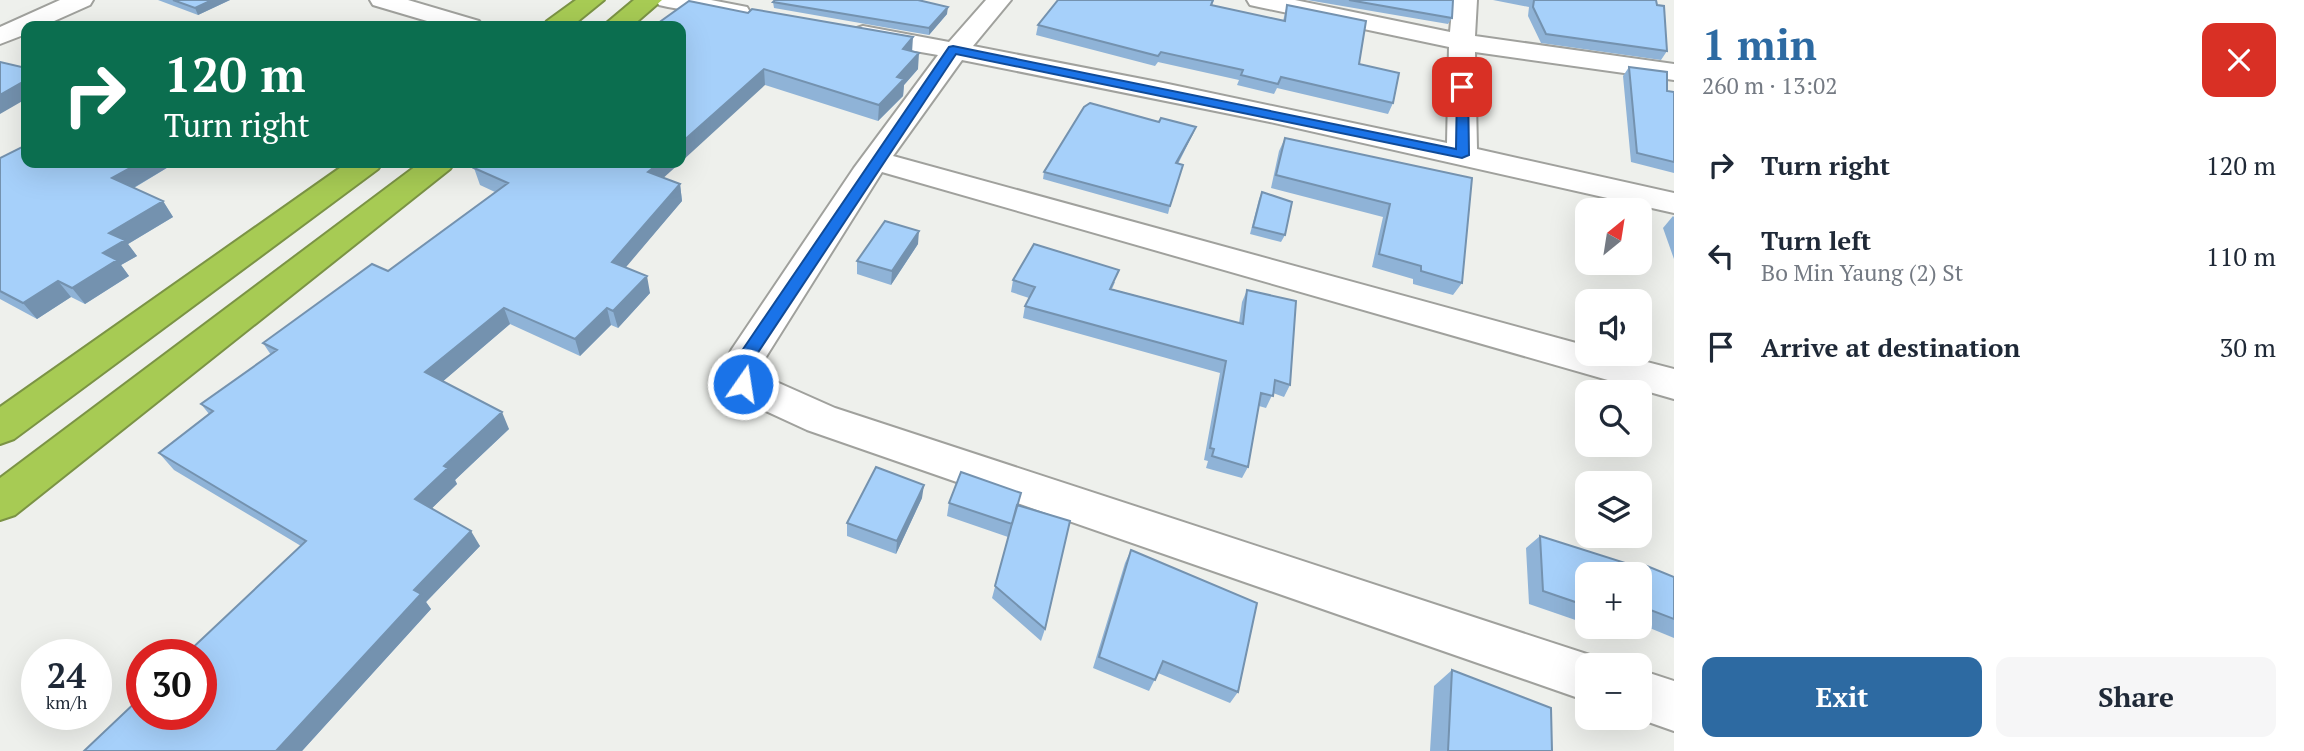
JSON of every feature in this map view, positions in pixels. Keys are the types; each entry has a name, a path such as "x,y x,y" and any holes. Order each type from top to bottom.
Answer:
{"highway":[{"path":"563,21 592,0"},
{"path":"623,21 650,0"},
{"path":"0,428 360,168"},
{"path":"0,502 433,168"}],"street":[{"path":"34,21 81,0"},
{"path":"382,0 453,21"},
{"path":"668,0 763,17"},
{"path":"999,0 953,50 876,161 745,359 743,384 821,419 1575,673"},
{"path":"1259,0 1462,41 1674,72"},
{"path":"1462,155 1462,41 1465,0"},
{"path":"0,36 21,27"},
{"path":"831,28 953,50 1462,155 1674,203"},
{"path":"876,161 1674,384"},
{"path":"1652,698 1674,706"}],"building":[{"path":"173,0 212,0 195,8"},
{"path":"918,0 948,7 929,28 773,2"},
{"path":"1058,0 1213,0 1211,5 1285,21 1287,5 1366,21 1359,64 1399,73 1393,103 1281,77 1278,84 1241,75 1243,70 1161,52 1158,56 1038,25"},
{"path":"1349,0 1453,0 1452,18"},
{"path":"1534,0 1656,0 1657,5 1664,6 1667,51 1546,34 1533,7"},
{"path":"689,1 748,13 752,9 913,37 903,49 919,53 897,77 904,79 879,105 764,69 686,139 686,21 661,21"},
{"path":"0,62 21,67 21,83 0,95"},
{"path":"1629,67 1667,72 1667,91 1674,92 1674,162 1637,153"},
{"path":"1090,103 1159,122 1161,118 1196,127 1176,163 1183,165 1170,206 1044,172 1084,107"},
{"path":"1285,138 1472,178 1462,283 1421,271 1421,266 1379,254 1390,204 1276,175"},
{"path":"21,148 21,168 130,168 112,178 163,201 109,233 125,240 103,253 117,260 72,288 58,281 23,303 0,291 0,158"},
{"path":"474,168 653,168 648,172 680,184 612,262 647,276 613,311 607,308 575,339 504,308 425,372 502,412 444,466 448,468 415,499 471,531 414,590 421,594 276,751 84,751 106,730 112,730 112,724 126,711 126,730 217,730 217,639 202,639 306,541 159,453 213,411 201,404 277,350 263,343 372,264 388,271 508,183"},
{"path":"1262,192 1292,202 1285,235 1253,227"},
{"path":"885,221 919,231 892,271 857,261"},
{"path":"1034,244 1119,270 1110,289 1243,324 1247,290 1296,301 1290,385 1275,380 1273,396 1261,393 1248,467 1212,456 1214,449 1210,448 1226,361 1025,306 1035,287 1013,280"},
{"path":"876,467 924,485 897,541 847,523"},
{"path":"961,472 1021,493 1012,524 949,503"},
{"path":"1017,505 1070,521 1045,629 995,586"},
{"path":"1540,536 1622,562 1575,562 1575,602 1543,591"},
{"path":"1131,550 1257,603 1238,692 1163,661 1155,680 1099,657"},
{"path":"1652,568 1674,577 1674,619 1652,611"},
{"path":"1452,670 1551,708 1552,751 1448,751"}],"route":[{"path":"743,384 745,359 953,50 1462,155 1462,87"}]}
